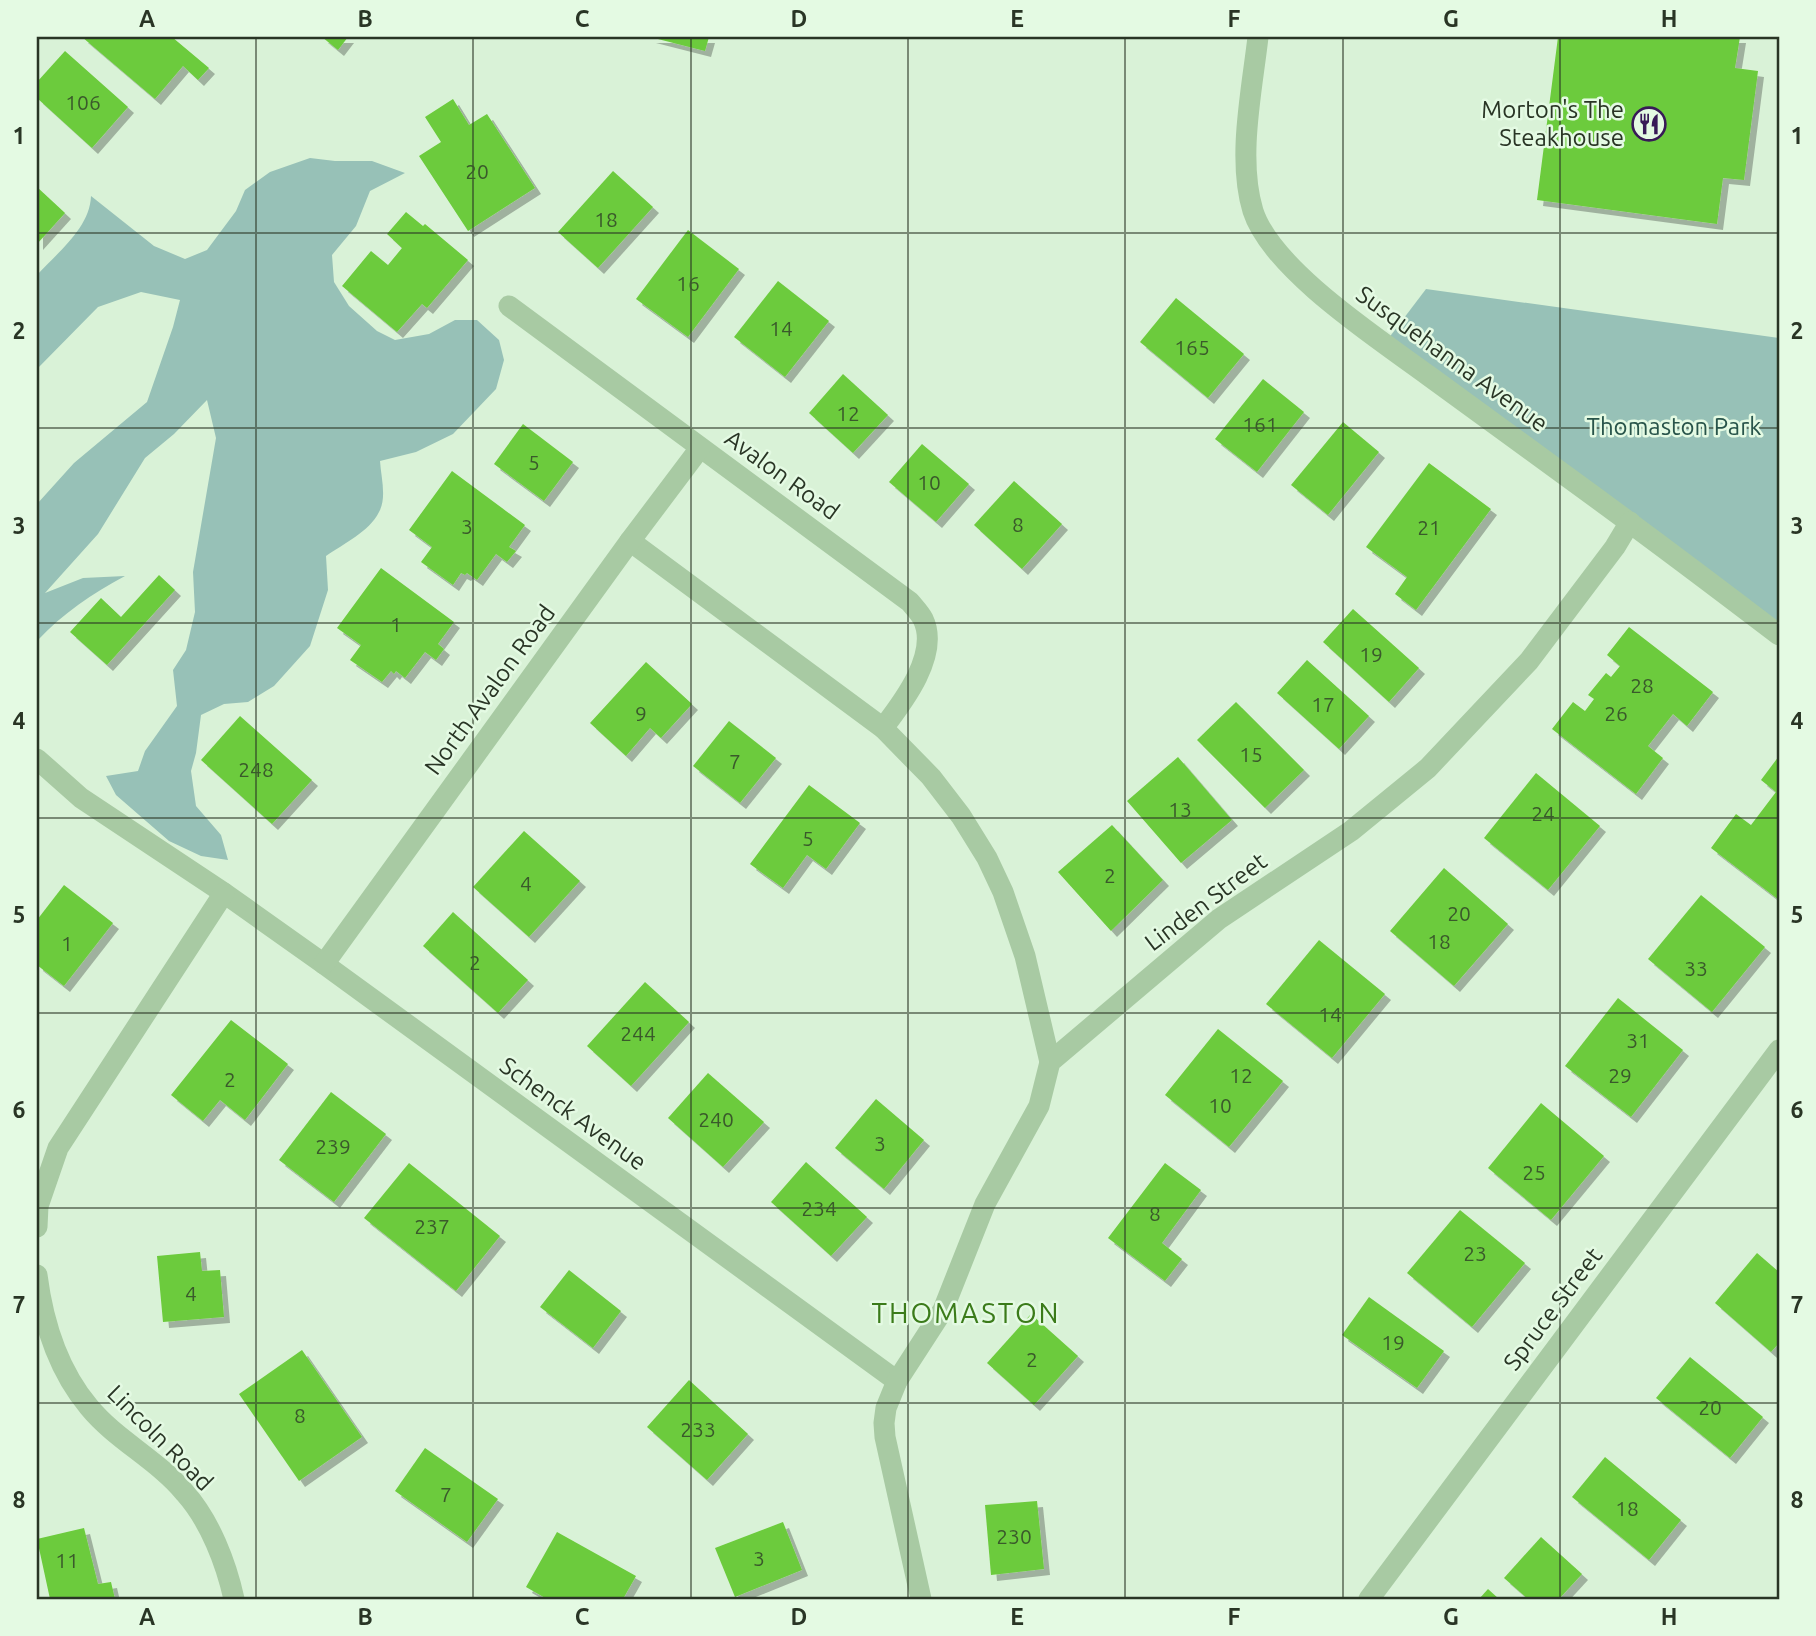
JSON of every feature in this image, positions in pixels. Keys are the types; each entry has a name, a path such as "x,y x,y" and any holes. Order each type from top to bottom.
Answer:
{"street":[{"name":"Susquehanna Avenue","path":"1258,37 1245,156 1254,211 1275,249 1331,303 1779,635"},
{"name":"Avalon Road","path":"509,306 910,602 923,618 926,645 912,688 883,728"},
{"name":"North Avalon Road","path":"324,964 700,448"},
{"name":"Linden Street","path":"1050,1062 1219,919 1351,831 1427,768 1530,661 1615,547 1630,522"},
{"path":"630,541 883,728 931,777 987,858 1003,892 1025,956 1050,1062 1039,1106 985,1203 943,1310 897,1381 886,1408 885,1437 920,1599"},
{"name":"Schenck Avenue","path":"37,759 81,798 224,893 324,964 897,1381"},
{"path":"37,1227 38,1206 58,1148 224,893"},
{"name":"Spruce Street","path":"1369,1599 1779,1050"},
{"name":"Lincoln Road","path":"37,1275 41,1305 65,1374 90,1409 185,1492 201,1516 222,1559 234,1599"}],"green space":[{"path":"310,158 372,161 405,173 370,191 356,226 332,255 334,282 349,306 377,331 395,340 429,334 455,320 477,320 499,340 504,360 496,389 453,434 416,452 380,461 383,494 379,512 362,532 326,556 328,590 310,646 274,686 248,702 224,704 201,715 191,771 196,806 221,835 228,860 201,856 169,841 116,795 106,776 138,771 145,751 177,706 173,670 186,650 195,612 193,572 216,438 207,400 174,434 145,458 98,534 45,593 83,578 125,576 78,605 37,641 37,504 74,463 147,402 180,300 141,292 98,307 37,369 37,275 79,229 89,208 91,196 154,246 185,259 207,250 236,211 245,190 270,172"},
{"name":"Thomaston Park","path":"1426,289 1779,338 1779,635 1385,343"}],"building":[{"path":"82,37 172,37 209,68 198,80 183,66 155,99"},
{"path":"322,37 348,37 338,50"},
{"path":"650,37 709,37 705,51"},
{"name":"Morton's The Steakhouse","path":"1558,37 1740,37 1735,68 1758,71 1744,180 1723,178 1717,224 1537,200"},
{"path":"65,51 128,107 92,148 37,98 37,82"},
{"path":"453,99 469,125 487,114 535,188 468,231 419,156 441,142 425,117"},
{"path":"613,171 653,207 598,268 558,232"},
{"path":"37,187 65,213 37,244"},
{"path":"406,212 423,226 425,224 468,260 427,308 422,304 397,332 342,286 371,251 388,265 402,248 387,234"},
{"path":"688,230 739,269 688,337 636,299"},
{"path":"778,281 829,321 785,377 734,337"},
{"path":"1176,298 1244,354 1208,398 1140,342"},
{"path":"843,374 888,415 853,453 809,413"},
{"path":"1263,379 1304,412 1257,472 1215,439"},
{"path":"1343,422 1379,452 1328,515 1291,485"},
{"path":"523,424 573,462 544,501 494,464"},
{"path":"922,444 969,484 936,522 889,482"},
{"path":"1429,463 1491,509 1416,610 1395,594 1407,577 1366,547"},
{"path":"452,471 525,525 509,547 516,551 507,562 496,554 477,580 467,573 461,573 453,585 421,562 432,547 409,530"},
{"path":"1014,481 1062,524 1022,569 974,525"},
{"path":"381,568 454,622 438,644 444,649 436,660 425,652 405,678 396,671 394,674 391,671 382,682 350,660 361,645 337,628"},
{"path":"159,575 175,590 107,665 70,632 101,598 121,617"},
{"path":"1353,609 1419,668 1389,702 1323,642"},
{"path":"1629,627 1713,692 1687,726 1673,714 1648,746 1663,758 1636,794 1552,729 1573,702 1585,711 1594,699 1588,695 1606,673 1611,677 1620,666 1607,655"},
{"path":"1307,660 1369,716 1339,749 1277,693"},
{"path":"646,662 692,704 661,738 650,728 626,756 590,723"},
{"path":"1236,702 1304,770 1265,808 1197,740"},
{"path":"240,716 312,780 272,824 201,760"},
{"path":"729,721 776,758 740,803 693,766"},
{"path":"1779,756 1779,900 1711,848 1736,814 1751,825 1776,792 1761,780"},
{"path":"1178,757 1232,820 1181,863 1127,801"},
{"path":"1536,773 1600,826 1548,890 1484,838"},
{"path":"809,785 860,823 826,869 807,855 783,888 750,864"},
{"path":"1112,825 1163,880 1111,931 1058,872"},
{"path":"524,831 580,881 529,937 473,887"},
{"path":"1444,868 1508,924 1454,986 1390,931"},
{"path":"64,885 113,923 64,986 37,965 37,920"},
{"path":"1701,895 1765,947 1712,1012 1648,959"},
{"path":"453,912 528,980 498,1013 423,946"},
{"path":"1319,940 1385,994 1332,1058 1266,1004"},
{"path":"645,982 689,1022 631,1086 587,1046"},
{"path":"1618,998 1683,1050 1631,1117 1565,1066"},
{"path":"231,1020 288,1064 245,1120 220,1100 203,1121 171,1095"},
{"path":"1218,1029 1283,1081 1229,1147 1165,1095"},
{"path":"708,1073 764,1122 723,1167 668,1118"},
{"path":"331,1092 386,1134 334,1202 279,1160"},
{"path":"876,1099 924,1140 884,1189 835,1148"},
{"path":"1541,1103 1604,1156 1551,1220 1488,1168"},
{"path":"806,1162 867,1217 831,1256 771,1202"},
{"path":"409,1163 500,1236 456,1291 364,1218"},
{"path":"1165,1163 1201,1190 1162,1243 1182,1259 1165,1281 1108,1238"},
{"path":"1460,1210 1525,1263 1472,1327 1407,1273"},
{"path":"200,1252 202,1271 220,1270 224,1317 163,1322 157,1256"},
{"path":"1757,1253 1779,1272 1779,1343 1771,1352 1715,1303"},
{"path":"569,1270 621,1311 593,1348 540,1307"},
{"path":"1369,1297 1444,1351 1417,1388 1342,1335"},
{"path":"1031,1314 1078,1356 1034,1405 987,1363"},
{"path":"302,1350 362,1437 299,1481 239,1394"},
{"path":"1690,1357 1763,1417 1730,1458 1656,1398"},
{"path":"689,1380 748,1434 707,1480 647,1427"},
{"path":"425,1448 498,1499 467,1542 395,1491"},
{"path":"1605,1457 1681,1520 1649,1560 1572,1497"},
{"path":"1037,1501 1044,1569 991,1575 985,1505"},
{"path":"783,1522 802,1570 735,1597 715,1548"},
{"path":"84,1528 98,1584 111,1582 115,1599 50,1599 37,1539"},
{"path":"557,1532 636,1576 623,1599 547,1599 526,1587"},
{"path":"1541,1537 1582,1574 1559,1599 1528,1599 1504,1578"},
{"path":"1488,1589 1499,1599 1479,1599"}],"place":[{"name":"Morton's The Steakhouse","path":"1649,124"}],"district":[{"name":"THOMASTON","path":"966,1313"}]}
